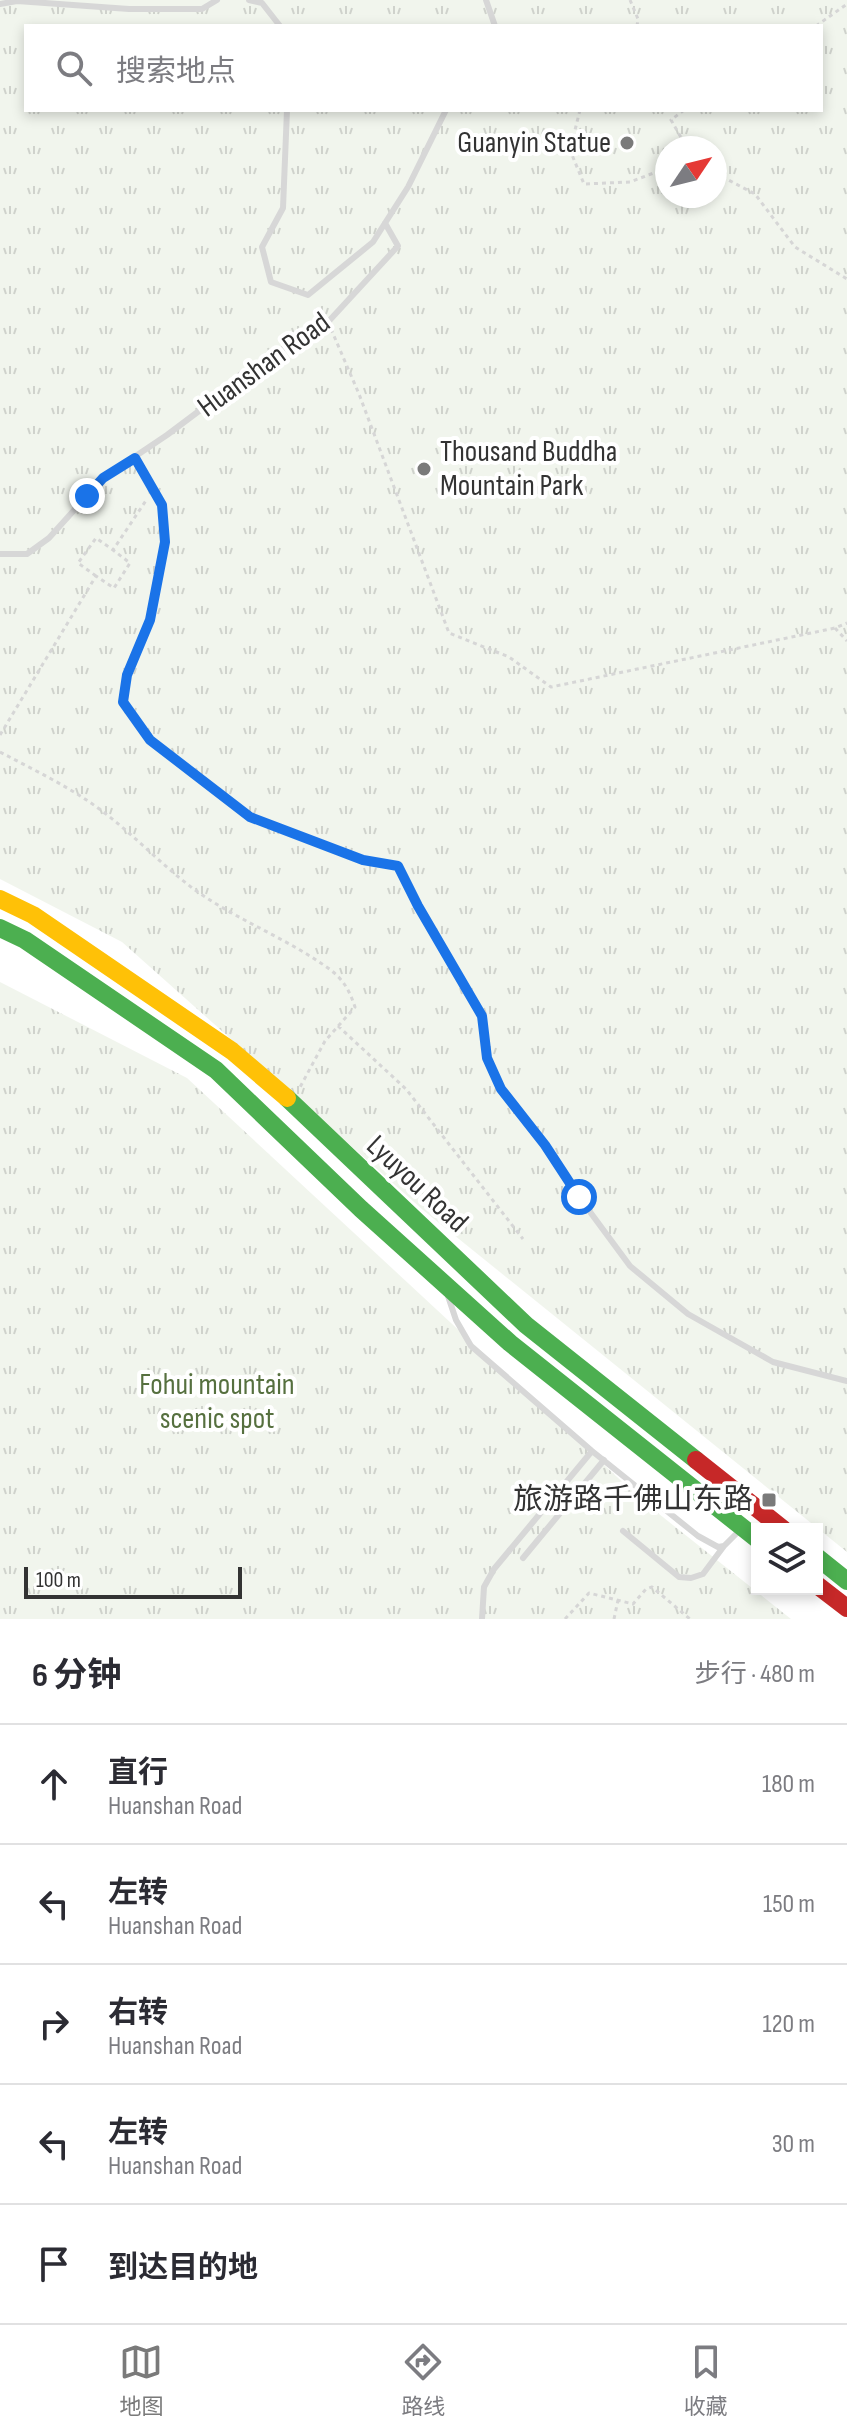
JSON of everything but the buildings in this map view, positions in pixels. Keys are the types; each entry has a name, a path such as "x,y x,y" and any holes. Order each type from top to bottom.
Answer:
{"main road":[{"name":"Lyuyou Road","path":"0,899 33,915 232,1051 292,1103 526,1325 775,1523"},
{"name":"Lyuyou Road","path":"0,928 25,940 216,1070 361,1209 510,1343 750,1533"},
{"path":"823,1562 847,1581"},
{"path":"823,1590 847,1608"}],"lane":[{"path":"0,4 17,1 129,9 202,9 217,0"},
{"path":"249,0 262,3 278,24"},
{"path":"486,0 494,24"},
{"path":"287,112 283,208 262,247 271,282 308,295 373,242 408,187 445,112"},
{"name":"Huanshan Road","path":"0,554 27,554 49,538 103,478 215,399 242,373 328,322 398,246 385,223"},
{"path":"135,458 162,505 165,542 150,620 127,675 123,702 150,740 250,817 363,860 398,866 482,1016 487,1058 501,1089 545,1145 630,1266 688,1314 773,1362 847,1381"},
{"path":"444,1285 456,1320 471,1346 592,1451 698,1536 718,1547 750,1533"},
{"path":"482,1619 484,1587 494,1569 592,1451"},
{"path":"523,1558 604,1460"},
{"path":"623,1531 679,1577 691,1578 703,1574 724,1546"}],"path":[{"path":"630,0 637,24"},
{"path":"819,24 847,4"},
{"path":"579,112 570,150 584,184 630,182 655,173"},
{"path":"680,136 671,120 681,112"},
{"path":"727,179 755,194 795,247 847,279"},
{"path":"328,322 359,394 449,633 509,657 551,687 847,623"},
{"path":"113,550 154,489"},
{"path":"96,538 130,563 114,588 96,576 78,563 96,538"},
{"path":"0,735 96,576"},
{"path":"835,628 847,641"},
{"path":"0,752 105,814 195,890 242,920 293,946 348,985 355,1007 325,1041 292,1103"},
{"path":"338,1026 406,1089 523,1239"},
{"path":"565,1619 589,1593 633,1604 646,1589 652,1587 690,1619"},
{"path":"614,1619 618,1600"}],"green space":[{"name":"Thousand Buddha Mountain Park","path":"0,0 847,0 847,1552 823,1533 823,1523 811,1523 423,1210 122,942 0,879"},
{"name":"Fohui mountain scenic spot","path":"0,982 187,1078 644,1502 751,1587 751,1595 761,1595 791,1619 0,1619"}],"traffic: fast":[{"path":"0,928 25,940 216,1070 361,1209 510,1343 751,1534"},
{"path":"287,1098 526,1325 696,1460"},
{"path":"823,1562 847,1581"}],"traffic: slow":[{"path":"0,899 33,915 232,1051 287,1098"}],"traffic: jam":[{"path":"696,1460 775,1523"},
{"path":"823,1590 847,1608"}],"place":[{"name":"Guanyin Statue","path":"627,143"},
{"name":"Thousand Buddha Mountain Park","path":"424,469"},
{"name":"旅游路千佛山东路","path":"769,1500"}],"route":[{"path":"87,496 103,478 135,458 162,505 165,542 150,620 127,675 123,702 150,740 250,817 363,860 398,866 482,1016 487,1058 501,1089 545,1145 579,1197"}]}
